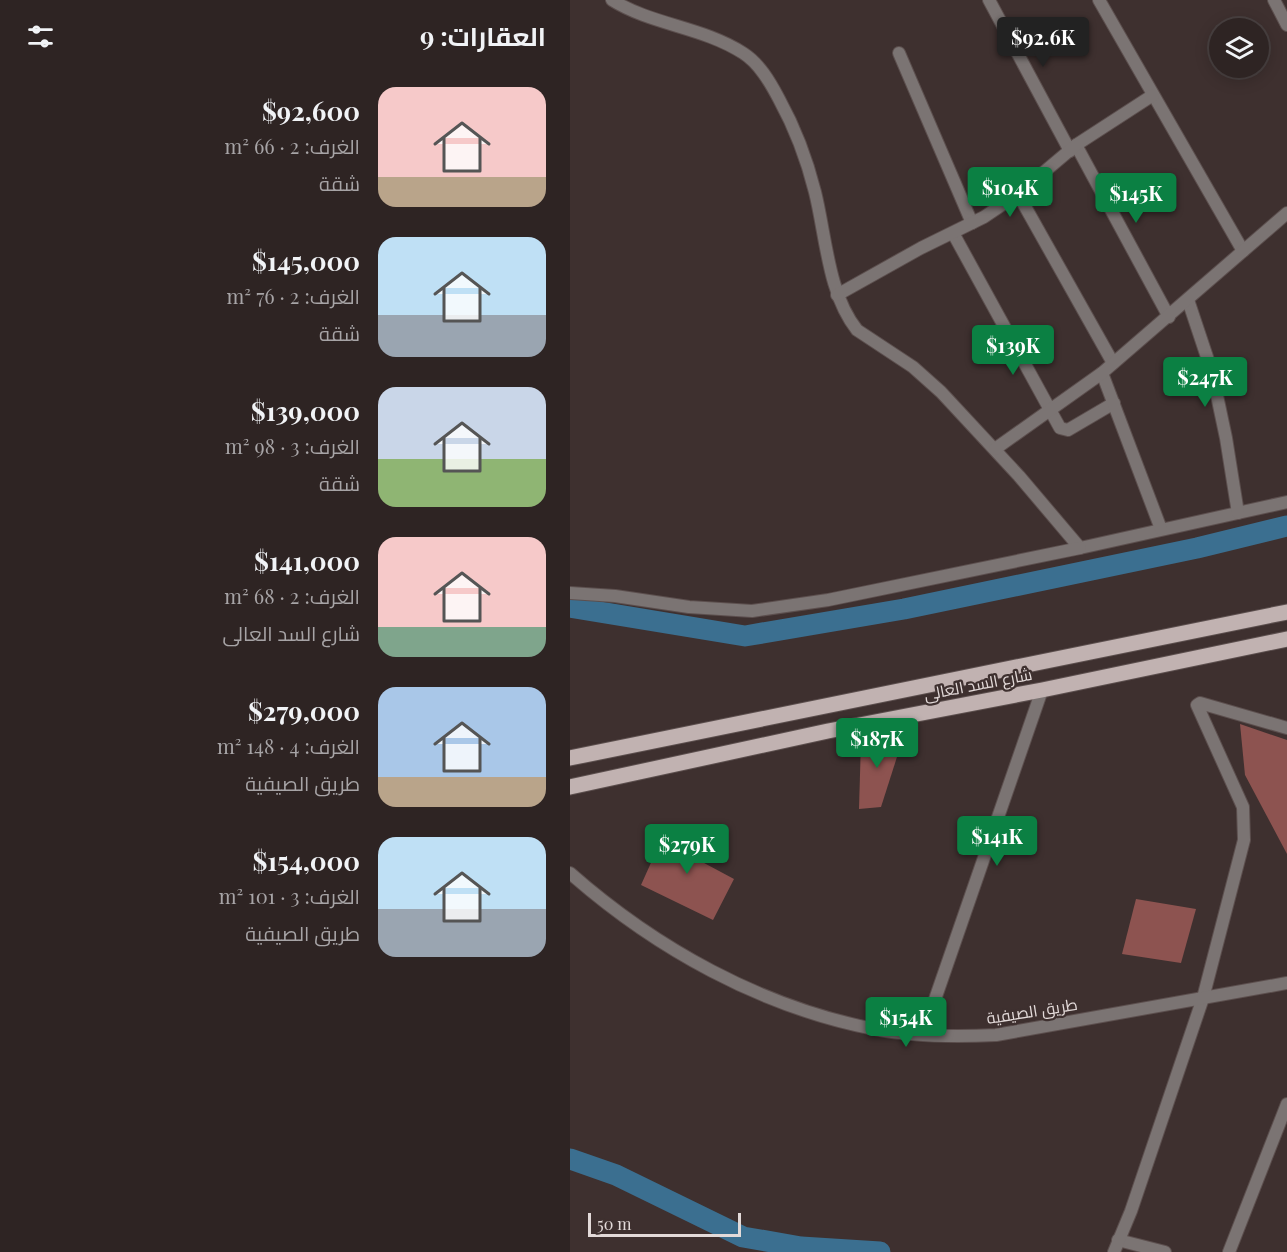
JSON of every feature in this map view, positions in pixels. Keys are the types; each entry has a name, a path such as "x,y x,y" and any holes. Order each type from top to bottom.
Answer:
{"main road":[{"name":"شارع السد العالى","path":"570,758 1287,612"},
{"name":"شارع السد العالى","path":"570,787 828,731 1042,690 1287,639"},
{"path":"826,706 828,731"}],"street":[{"path":"612,0 630,11 718,40 744,53 757,65 771,84 792,124 803,153 815,190 837,295 843,310 857,330 913,367 934,386 995,449 1080,548"},
{"path":"989,0 1169,317"},
{"path":"1099,0 1243,251"},
{"path":"1274,0 1287,25"},
{"path":"899,53 972,223"},
{"path":"837,295 921,248 972,223 1018,194 1073,148 1153,95"},
{"path":"1018,194 1113,363"},
{"path":"995,449 1102,373 1287,214"},
{"path":"953,233 1060,428 1068,430 1114,403"},
{"path":"1188,300 1212,372 1227,438 1238,513"},
{"path":"1102,373 1161,529"},
{"path":"570,593 615,596 689,607 752,611 828,600 1287,502"},
{"path":"923,1034 1042,690"},
{"path":"1165,1252 1115,1247 1131,1211 1203,998 1242,853 1245,823 1243,807 1197,705 1200,703 1287,728"},
{"name":"طريق الصيفية","path":"570,873 656,939 729,979 767,996 875,1029 966,1037 996,1035 1287,983"},
{"path":"1228,1252 1287,1104"}],"building":[{"path":"1240,724 1287,740 1287,854 1245,775"},
{"path":"904,735 881,807 859,809 861,741"},
{"path":"703,827 691,856 734,879 713,920 641,885 663,836"},
{"path":"1136,899 1196,909 1181,963 1122,954"}],"waterway":[{"path":"570,607 745,636 904,609 1197,548 1287,526"},
{"path":"570,1159 616,1175 743,1237 801,1247 880,1252"}]}
